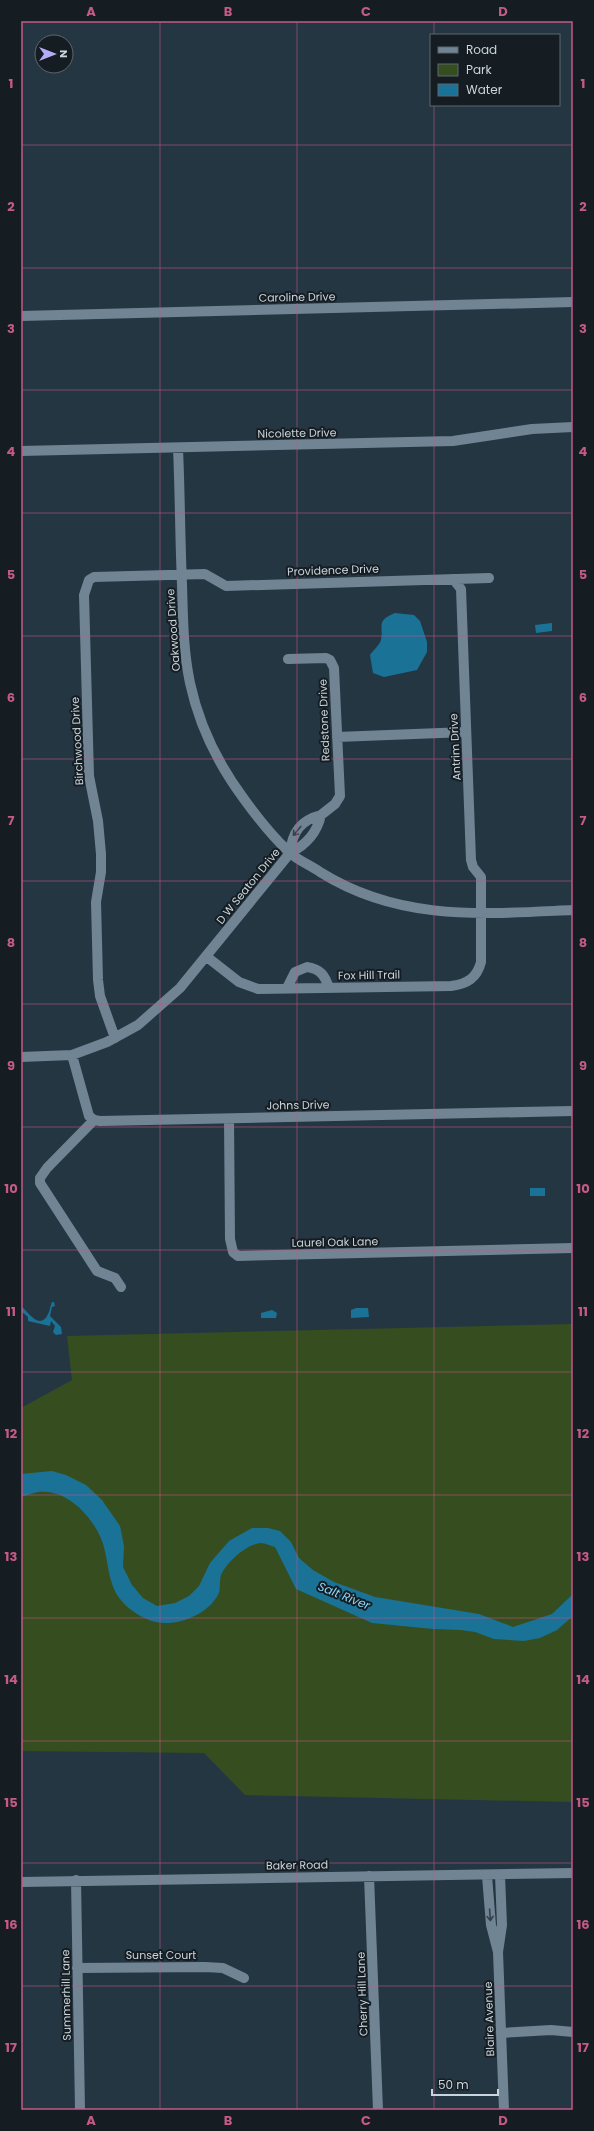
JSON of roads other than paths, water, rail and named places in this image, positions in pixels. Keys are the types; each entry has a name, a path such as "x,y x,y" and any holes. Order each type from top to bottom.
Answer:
{"street":[{"name":"Caroline Drive","path":"21,316 573,302"},
{"name":"Nicolette Drive","path":"21,451 453,441 532,429 573,427"},
{"name":"Oakwood Drive","path":"178,448 186,661 190,684 201,721 214,754 253,812 290,853"},
{"name":"Providence Drive","path":"182,575 205,574 226,586 489,578"},
{"name":"Birchwood Drive","path":"115,1038 100,996 98,980 96,902 101,872 101,854 98,820 89,776 84,595 88,580 94,577 182,575"},
{"name":"Antrim Drive","path":"453,579 461,589 471,860 472,867 481,877 482,914"},
{"name":"Redstone Drive","path":"288,659 326,658 332,663 340,796 335,804 321,815 318,827 302,847 290,853"},
{"path":"337,737 466,732"},
{"name":"D W Seaton Drive","path":"21,1057 72,1055 115,1038 138,1025 164,1004 207,957 290,853 350,889 379,900 420,910 482,914 573,910"},
{"name":"Fox Hill Trail","path":"207,957 232,978 250,987 418,987 464,984 476,974 481,962 482,914"},
{"path":"287,988 295,972 307,967 320,971 325,976 329,988"},
{"path":"72,1055 89,1116 94,1120 47,1168 40,1178 40,1183 98,1271 115,1278 121,1287"},
{"name":"Johns Drive","path":"94,1120 573,1111"},
{"name":"Laurel Oak Lane","path":"229,1118 230,1239 233,1252 238,1256 573,1248"},
{"name":"Baker Road","path":"21,1882 369,1876 500,1876 573,1873"},
{"name":"Cherry Hill Lane","path":"369,1876 378,2110"},
{"name":"Blaire Avenue","path":"487,1876 491,1925 498,1952"},
{"name":"Blaire Avenue","path":"500,1876 502,1925 498,1952 504,2110"},
{"name":"Summerhill Lane","path":"76,1880 80,2110"},
{"name":"Sunset Court","path":"77,1968 223,1968 244,1978"},
{"path":"501,2032 551,2030 573,2032"}],"water":[{"path":"395,613 414,615 420,621 427,642 427,652 417,670 384,677 373,673 370,655 381,640 383,621"},
{"path":"552,623 552,631 536,633 535,625"},
{"path":"530,1188 545,1188 545,1196 530,1196"},
{"path":"52,1302 54,1302 55,1306 52,1307 50,1316 61,1327 62,1334 56,1335 53,1332 55,1326 51,1321 50,1326 28,1321 28,1317 21,1311 21,1306 34,1319 41,1321 45,1319 48,1314"},
{"path":"356,1308 368,1308 369,1317 351,1318 351,1310"},
{"path":"272,1310 277,1313 276,1318 261,1318 261,1313"},
{"name":"Salt River","path":"52,1471 66,1475 86,1485 102,1500 120,1526 124,1546 123,1567 132,1585 143,1598 157,1606 175,1603 189,1596 199,1586 210,1563 229,1541 252,1528 268,1528 280,1531 291,1542 299,1558 313,1570 334,1582 375,1597 479,1614 513,1627 552,1614 573,1594 573,1616 557,1630 540,1638 524,1641 494,1639 475,1632 461,1630 372,1623 296,1589 275,1547 261,1543 255,1544 243,1550 232,1559 221,1575 218,1595 212,1603 197,1615 177,1622 167,1623 149,1620 136,1614 120,1599 110,1578 104,1548 98,1532 78,1506 69,1499 49,1492 38,1492 21,1497 21,1474"}]}
